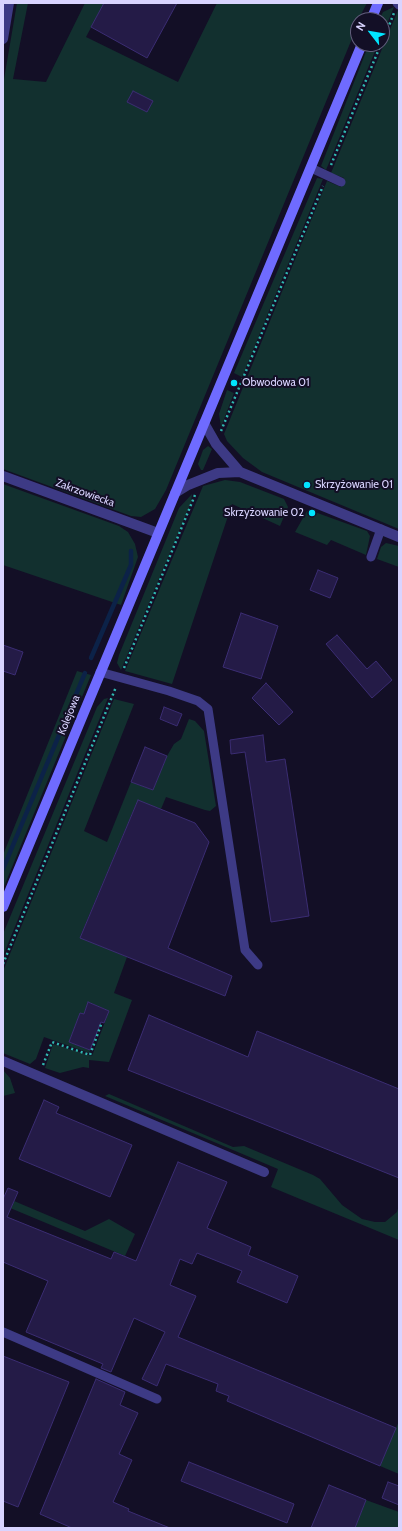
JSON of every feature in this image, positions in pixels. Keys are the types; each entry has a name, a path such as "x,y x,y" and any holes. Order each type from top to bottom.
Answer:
{"street":[{"path":"3,40 9,3"},
{"name":"Kolejowa","path":"3,907 359,52"},
{"path":"204,423 216,444 240,472"},
{"path":"175,493 202,478 218,473 240,472 399,537"},
{"name":"Zakrzowiecka","path":"3,476 158,533"},
{"path":"3,1061 264,1172"}],"lane":[{"path":"311,168 341,182"},
{"path":"371,557 381,529"},
{"path":"100,672 169,691 198,701 208,710 245,950 258,965"},
{"path":"3,1332 157,1400"}],"path":[{"path":"390,24 398,4"},
{"path":"216,444 378,52"},
{"path":"3,964 202,478"},
{"path":"39,1076 52,1042 90,1055 102,1022"}],"green space":[{"path":"17,3 28,3 13,79 46,82 85,3 104,3 86,37 178,82 217,3 367,3 362,12 350,12 350,43 166,490 155,509 141,517 131,516 3,469 3,85"},
{"path":"394,7 390,17 390,12 383,12"},
{"path":"398,10 399,529 262,472 243,458 227,441 224,434 327,181 341,187 344,178 331,173 381,52 390,52 390,29"},
{"path":"366,52 375,52 326,170 321,166"},
{"path":"317,178 323,179 242,377 234,373"},
{"path":"227,390 234,393 221,427 219,414"},
{"path":"208,446 212,449 203,470 201,470 198,464 203,450"},
{"path":"225,480 240,482 284,499 288,507 280,526 232,504 172,684 125,671 203,486"},
{"path":"3,484 119,526 128,532 135,544 138,557 121,605 3,565"},
{"path":"192,494 191,502 121,670 117,663 119,655 179,508"},
{"path":"307,511 312,511 367,531 370,536 366,555 331,540 327,545 295,532"},
{"path":"386,543 399,546 399,567 377,559 381,547"},
{"path":"77,671 91,675 3,889 3,855"},
{"path":"108,698 3,956 3,934 97,707 104,699"},
{"path":"114,699 134,704 84,831 107,842 131,782 153,790 167,756 174,744 181,739 189,719 195,721 204,731 216,806 210,811 166,797 161,809 156,807 148,809 136,804 80,937 127,957 114,993 132,1000 109,1062 89,1060 89,1068 83,1067 60,1073 45,1068 53,1044 92,1056 109,1011 88,1002 84,1014 80,1013 69,1042 90,1050 89,1053 44,1037 36,1059 30,1064 3,1053 3,971"},
{"path":"3,1070 10,1078 15,1093 3,1096"},
{"path":"109,1094 233,1147 244,1146 313,1175 320,1179 342,1205 362,1219 375,1222 385,1222 397,1212 399,1205 399,1240 271,1187 278,1169 105,1096"},
{"path":"14,1201 85,1231 109,1219 135,1234 125,1256 3,1205 11,1208"},
{"path":"399,1421 399,1474 380,1466"},
{"path":"366,1500 399,1512 399,1528 355,1528"}],"building":[{"path":"104,3 177,3 147,58 91,27"},
{"path":"133,91 153,101 147,112 127,102"},
{"path":"318,570 338,578 330,598 310,590"},
{"path":"241,613 278,626 261,679 223,667"},
{"path":"337,635 367,669 376,661 392,680 372,698 326,644"},
{"path":"3,645 23,652 15,675 3,671"},
{"path":"266,683 293,712 279,725 252,698"},
{"path":"164,707 182,714 177,726 160,719"},
{"path":"263,735 266,762 285,759 309,916 271,922 245,752 231,754 230,740"},
{"path":"145,747 167,756 153,790 131,782"},
{"path":"138,800 195,823 209,842 168,948 232,976 225,996 80,938"},
{"path":"88,1002 109,1011 104,1023 101,1022 90,1050 69,1042 80,1013 84,1014"},
{"path":"149,1015 248,1057 257,1031 399,1089 399,1178 128,1070"},
{"path":"44,1100 59,1107 56,1113 132,1145 110,1197 19,1159"},
{"path":"178,1162 227,1182 207,1228 251,1247 248,1255 298,1276 287,1303 237,1282 242,1271 197,1253 192,1264 180,1259 170,1285 196,1296 178,1337 396,1428 380,1466 227,1401 229,1396 216,1391 218,1384 166,1364 157,1386 142,1379 165,1332 134,1318 111,1372 101,1368 103,1364 26,1332 48,1281 3,1262 3,1199 8,1188 18,1192 7,1217 111,1259 114,1252 136,1261"},
{"path":"3,1356 69,1382 18,1507 3,1501"},
{"path":"96,1379 125,1392 120,1405 138,1413 119,1454 132,1460 113,1502 129,1509 128,1511 170,1528 72,1528 40,1514"},
{"path":"189,1462 294,1504 287,1523 181,1481"},
{"path":"388,1482 399,1486 399,1505 382,1498"},
{"path":"329,1485 366,1500 355,1528 311,1528"}],"waterway":[{"path":"91,658 131,565 131,551"},
{"path":"3,869 85,673"}],"place":[{"name":"Obwodowa 01","path":"234,383"},
{"name":"Skrzyżowanie 01","path":"307,485"},
{"name":"Skrzyżowanie 02","path":"312,513"}]}
